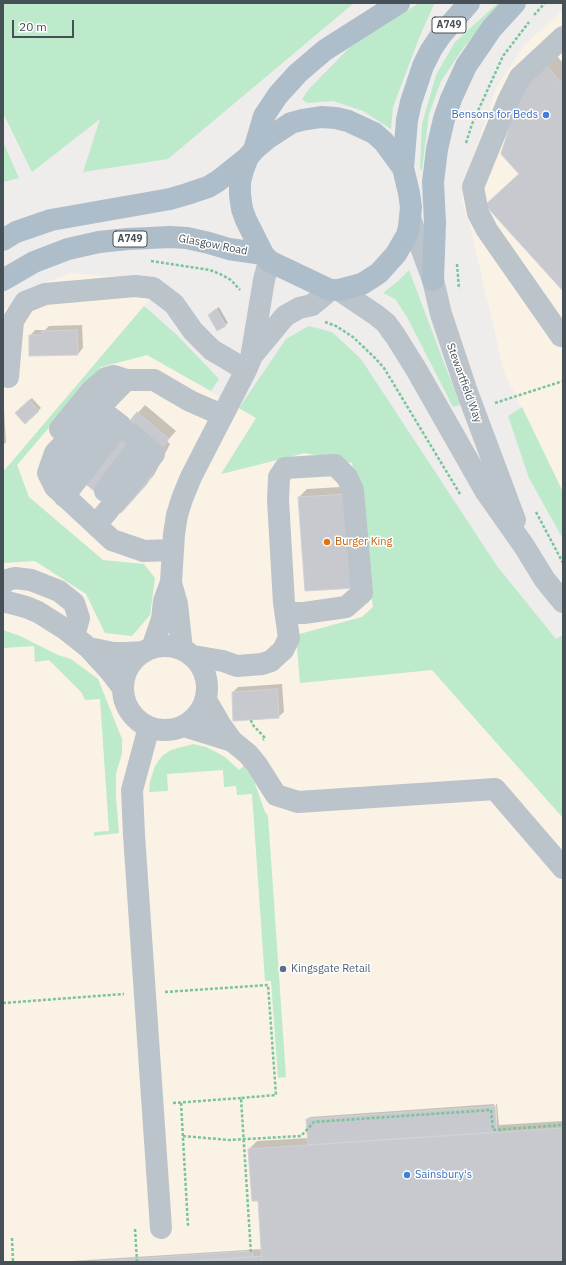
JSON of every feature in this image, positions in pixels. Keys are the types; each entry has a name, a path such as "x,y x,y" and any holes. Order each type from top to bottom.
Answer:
{"main road":[{"name":"A749","path":"399,3 325,50 293,78 278,95 264,116 251,154 241,176 240,195 242,209 246,220 266,257 284,269 334,290 362,284 379,273 396,254 407,235 410,218 409,193 403,168 407,120 411,102 423,66 432,50 441,35 469,3"},
{"path":"433,280 435,223 433,182 437,149 444,119 451,99 466,66 492,28 515,3"},
{"name":"A749","path":"3,240 16,232 35,225 77,215 163,200 208,187 218,181 268,138 291,123 310,118 336,118 357,124 374,133 384,142 403,168"},
{"path":"77,215 82,246"},
{"name":"Glasgow Road","path":"3,280 34,262 50,255 82,246 121,240 170,237 187,238 266,257"}],"street":[{"path":"561,336 488,230 478,213 473,187 508,101 520,77 563,37"},
{"name":"Stewartfield Way","path":"410,218 433,280 441,314 453,352 524,546"},
{"path":"248,364 266,257"},
{"path":"8,377 13,322 25,302 45,294 135,286 153,288 174,304 193,331 212,350 248,364"},
{"name":"Stewartfield Way","path":"334,290 376,315 386,323 416,368 486,492 524,546 545,580 563,602"},
{"path":"237,666 207,694 198,716 184,726 167,731 149,727 139,721 130,712 125,701 123,688 124,677 128,667 135,659 148,650 162,619 164,601 171,582 177,515 182,499 191,477 222,415 248,364 284,316 299,308 312,305 334,290"},
{"path":"173,550 144,550 112,540 75,505 48,473 55,453 57,433 92,390 106,378 114,376 126,380 154,380 190,401 222,415"},
{"path":"75,505 119,425 126,380"},
{"path":"55,453 119,425"},
{"path":"75,505 154,454 119,425"},
{"path":"75,505 119,425"},
{"path":"81,642 113,653 126,653 170,646 237,666 262,664 271,661 283,650 289,638 286,613 278,500 279,477 285,468 335,465 346,477 353,490 362,593 346,608 304,613 286,613"},
{"path":"3,584 7,580 15,578 31,580 59,591 74,603 79,618 81,642"},
{"path":"171,582 178,604 187,652 201,665 206,676 207,694 220,724 232,741 248,754 257,765 276,795 298,802 495,789 563,868"},
{"path":"3,601 26,607 50,619 81,642 110,671 123,688"},
{"path":"184,726 232,741"},
{"path":"149,727 132,790 161,1228"}],"path":[{"path":"494,403 563,381"},
{"path":"534,508 563,563"},
{"path":"3,1003 268,985 276,1096 153,1105"},
{"path":"241,1098 251,1254"},
{"path":"181,1103 188,1226"},
{"path":"183,1136 229,1140 301,1136 314,1122 491,1110 493,1130 563,1125"},
{"path":"135,1229 137,1262"},
{"path":"12,1238 13,1262"}],"shaded area":[{"path":"563,10 563,492 504,372 470,226 462,201 464,184 496,88 525,44"},
{"path":"71,273 164,281 3,472 3,310 47,282"},
{"name":"Kingsgate Retail","path":"147,355 256,418 222,474 305,453 352,463 373,607 362,617 296,635 300,683 432,670 563,818 563,1262 3,1262 3,473 17,464 100,367"}],"green space":[{"path":"3,3 354,3 168,159 83,172 100,119 32,172 3,113"},
{"path":"419,3 434,4 419,38 393,107 391,129 363,111 333,101 307,103 302,99 309,89 350,47"},
{"path":"498,3 504,3 464,47 441,81 429,114 422,170 420,169 422,124 436,75 455,42"},
{"path":"3,142 19,178 3,182"},
{"path":"409,270 460,405 453,407 407,317 395,299 383,293"},
{"path":"144,306 177,335 219,379 211,391 147,355 101,367 17,465 29,497 103,560 144,564 155,578 150,615 132,636 105,633 86,594 35,561 3,563 3,472"},
{"path":"309,326 332,332 361,359 497,566 556,639 563,635 563,818 432,670 300,683 296,635 362,617 373,607 352,463 305,453 221,474 256,418 239,408 286,339"},
{"path":"522,407 563,492 563,539 529,478 508,416"},
{"path":"3,630 20,636 58,655 71,659 98,679 122,739 122,754 116,773 119,833 94,836 94,832 109,831 100,699 85,700 82,693 49,660 35,662 34,646 3,648"},
{"path":"193,744 206,747 225,757 239,770 244,766 254,781 265,812 268,816 286,1077 278,1078 271,981 265,981 252,794 237,795 236,786 224,787 223,770 167,774 168,791 149,792 150,782 155,766 162,756 171,750"}],"building":[{"path":"546,66 563,84 563,291 485,205 519,174 501,154 521,89"},
{"path":"216,309 226,326 217,331 208,315"},
{"path":"77,330 78,355 29,356 29,335 42,335 42,331"},
{"path":"29,400 39,411 25,424 15,413"},
{"path":"137,412 169,439 160,450 163,452 147,484 121,513 60,463 118,435"},
{"name":"Burger King","path":"349,494 356,588 305,591 298,497"},
{"path":"277,689 279,718 233,721 232,692"},
{"path":"495,1106 497,1132 308,1145 306,1119"},
{"name":"Sainsbury's","path":"563,1128 563,1262 262,1262 258,1201 252,1201 248,1149"},
{"path":"252,1251 253,1257 177,1262 84,1262"},
{"path":"261,1256 262,1262 177,1262 253,1257"}],"place":[{"name":"Bensons for Beds","path":"546,115"},
{"name":"Burger King","path":"327,542"},
{"name":"Kingsgate Retail","path":"283,969"},
{"name":"Sainsbury's","path":"407,1175"}]}
